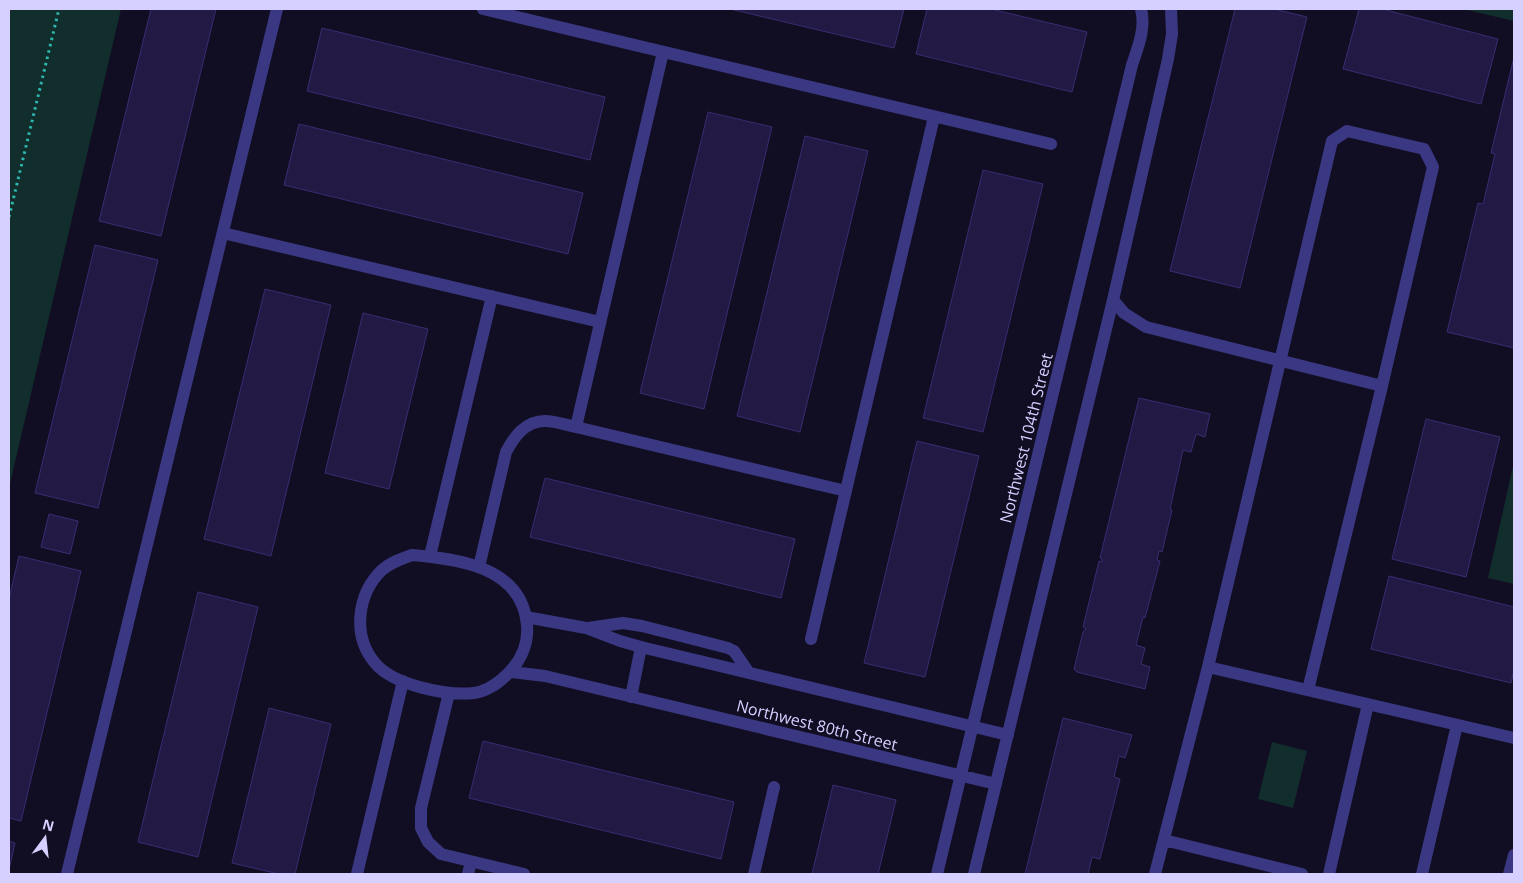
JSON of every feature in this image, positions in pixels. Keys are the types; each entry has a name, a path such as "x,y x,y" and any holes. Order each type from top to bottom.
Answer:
{"street":[{"path":"67,874 277,9"},
{"path":"483,9 1051,144"},
{"name":"Northwest 104th Street","path":"937,874 1141,34 1143,17 1141,9"},
{"path":"974,874 1113,300 1168,60 1172,34 1171,9"},
{"path":"576,427 663,52"},
{"path":"811,639 934,117"},
{"path":"1155,874 1208,667 1332,141 1347,131 1424,149 1433,167 1308,690"},
{"path":"223,232 600,322"},
{"path":"430,556 492,296"},
{"path":"1113,300 1124,314 1146,327 1382,386"},
{"path":"479,567 506,452 515,436 528,426 544,421 846,491"},
{"path":"412,555 455,560 479,567 512,586 521,600 526,617 528,635 523,653 512,672 494,686 475,693 449,693 416,686 390,676 375,663 366,649 360,632 360,613 364,597 373,580 383,569 396,560 412,555"},
{"path":"526,617 586,628 642,647 1008,735"},
{"path":"586,628 623,624 642,626 728,648 734,651 749,673"},
{"path":"631,697 642,647"},
{"path":"1208,667 1514,738"},
{"name":"Northwest 80th Street","path":"512,672 545,676 996,784"},
{"path":"356,874 403,681"},
{"path":"449,693 421,808 421,828 428,842 441,854 469,868 524,874"},
{"path":"1329,874 1368,704"},
{"path":"1422,874 1457,725"},
{"path":"754,874 774,787"},
{"path":"1164,840 1302,874"},
{"path":"1510,874 1514,855"}],"path":[{"path":"9,217 59,9"}],"green space":[{"path":"9,9 121,9 9,488"},
{"path":"1463,9 1514,9 1514,21"},
{"path":"1514,462 1514,584 1488,578"},
{"path":"1272,742 1307,751 1293,808 1258,799"}],"building":[{"path":"151,9 216,9 161,236 99,221"},
{"path":"730,9 904,9 894,48"},
{"path":"927,9 991,9 1087,32 1072,92 916,54"},
{"path":"1235,9 1274,9 1307,17 1240,288 1170,271"},
{"path":"1359,9 1382,9 1498,39 1481,104 1343,69"},
{"path":"322,28 605,97 590,160 307,91"},
{"path":"1514,57 1514,348 1447,332 1478,203 1483,204 1495,154 1491,153"},
{"path":"708,112 772,127 704,409 640,393"},
{"path":"299,124 583,193 568,254 284,185"},
{"path":"805,136 868,151 800,432 737,416"},
{"path":"983,170 1043,184 983,432 923,418"},
{"path":"95,245 158,260 98,508 35,493"},
{"path":"265,289 331,305 271,556 204,539"},
{"path":"363,313 428,329 389,489 325,473"},
{"path":"1139,398 1210,414 1205,437 1196,434 1191,452 1183,450 1170,509 1172,510 1162,552 1159,551 1157,560 1160,561 1136,645 1145,648 1141,664 1150,667 1145,689 1077,672 1074,669 1083,632 1086,629 1083,627 1099,561 1102,562 1100,558"},
{"path":"1426,419 1500,437 1466,577 1392,559"},
{"path":"917,441 979,456 925,677 864,663"},
{"path":"545,478 795,539 781,598 530,537"},
{"path":"49,514 78,521 70,554 41,547"},
{"path":"19,556 81,571 21,821 9,818 9,599"},
{"path":"1389,576 1514,607 1514,671 1511,683 1371,649"},
{"path":"198,592 258,607 198,857 138,842"},
{"path":"269,708 331,724 295,874 279,874 232,863"},
{"path":"1063,718 1132,735 1125,758 1119,756 1114,777 1120,779 1100,859 1092,857 1088,874 1025,874"},
{"path":"483,741 734,802 721,859 469,798"},
{"path":"833,785 896,800 878,874 812,874"},
{"path":"9,841 15,843 9,870"}]}
